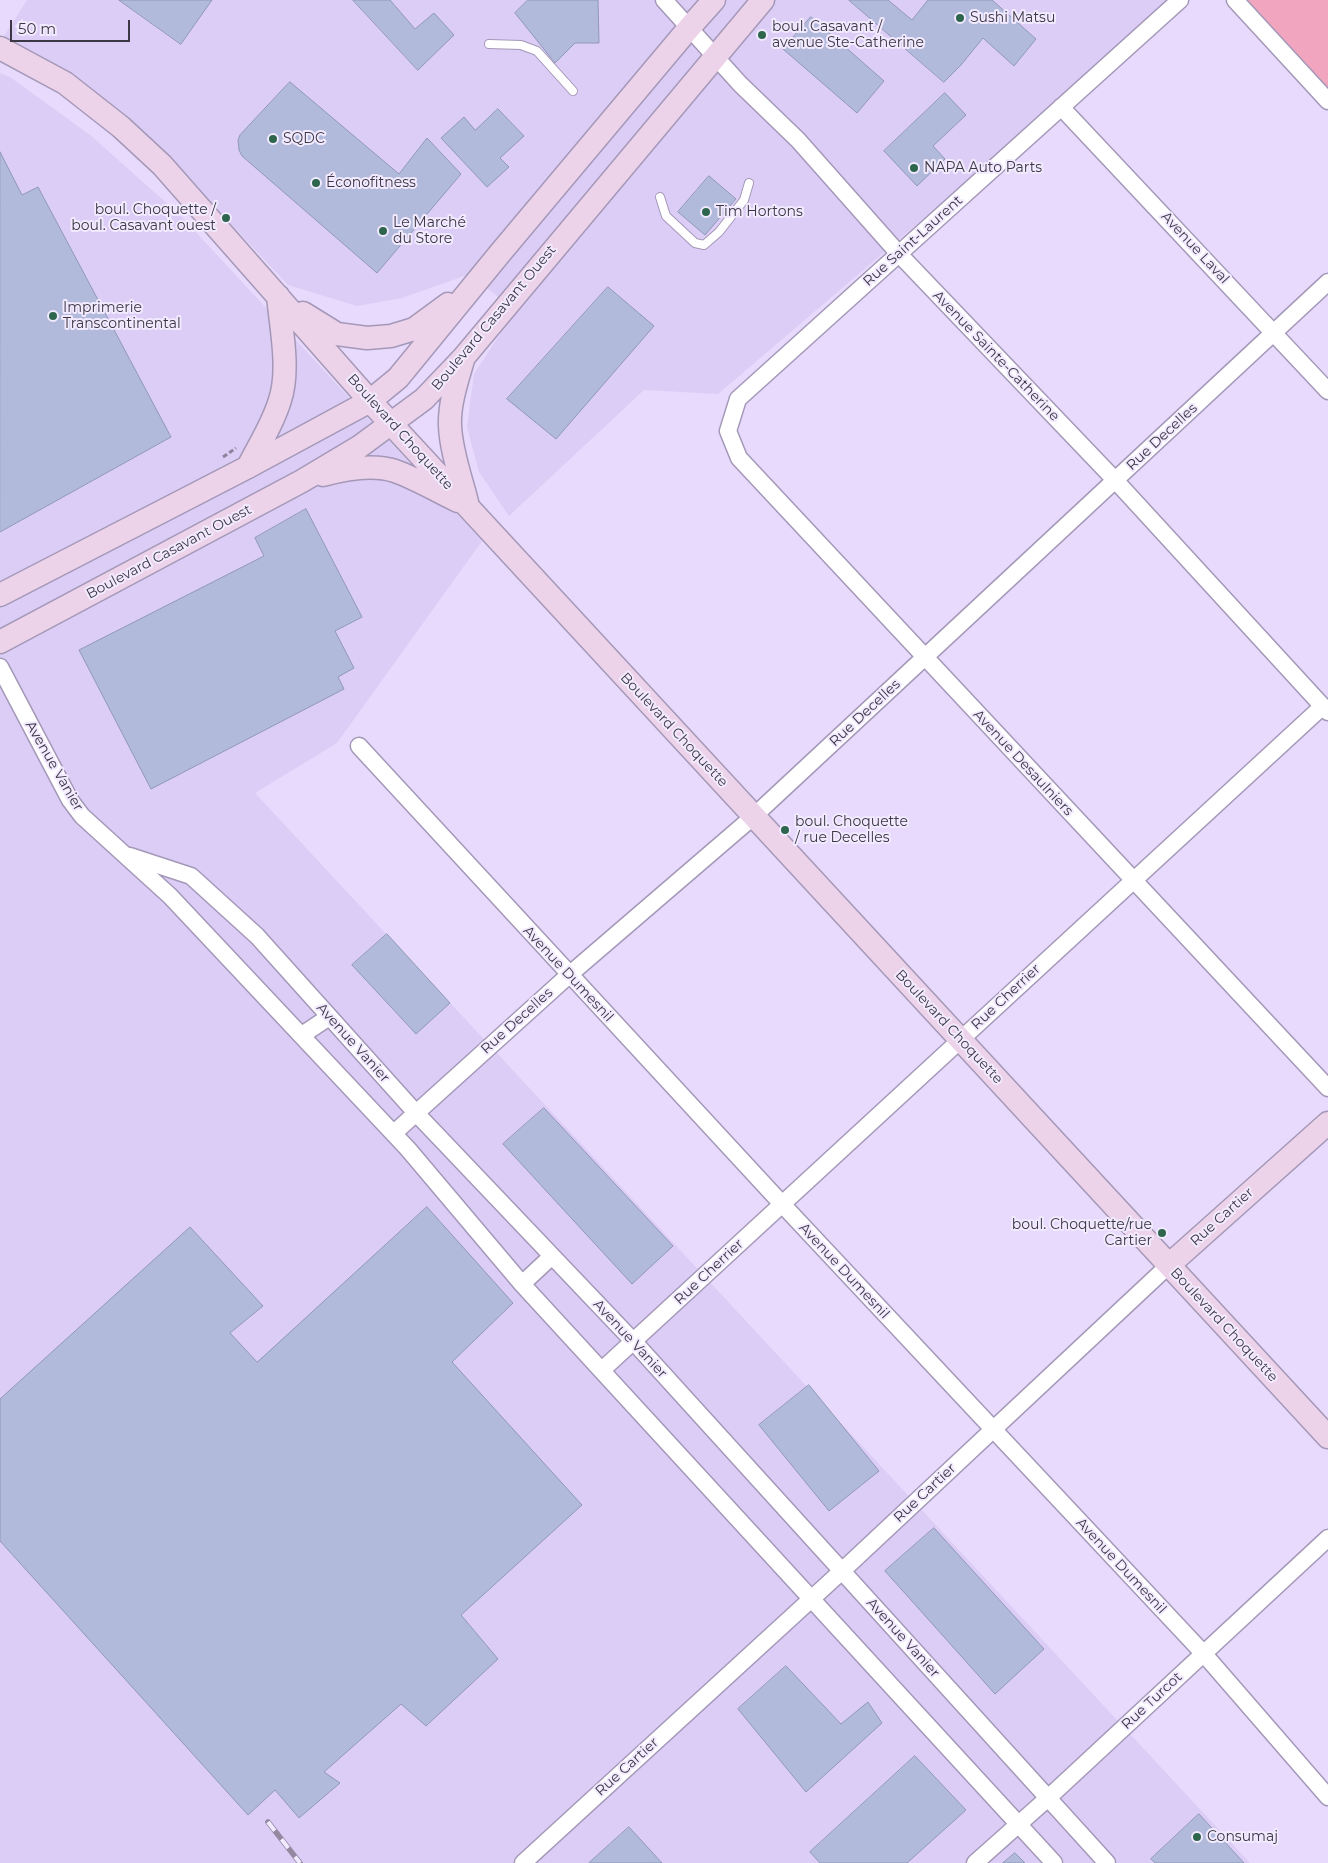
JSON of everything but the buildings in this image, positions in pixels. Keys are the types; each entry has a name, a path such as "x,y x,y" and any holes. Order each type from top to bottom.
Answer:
{"main road":[{"path":"0,595 248,466 370,400 402,375 480,278 714,0"},
{"name":"Boulevard Casavant Ouest","path":"0,642 302,481 359,447 424,399 464,358 763,0"},
{"name":"Boulevard Choquette","path":"0,48 65,83 121,127 162,165 391,423 1328,1437"},
{"path":"278,296 337,334 367,338 385,337 414,329 435,315 480,278"},
{"path":"248,466 274,417 281,399 285,372 278,296"},
{"path":"464,358 451,406 450,425 468,506"},
{"path":"302,481 346,469 394,471 468,506"},
{"name":"Rue Cartier","path":"1169,1265 1328,1123"}],"street":[{"name":"Avenue Sainte-Catherine","path":"664,0 715,57 798,140 899,254 1115,480 1325,709"},
{"name":"Rue Saint-Laurent","path":"728,431 738,399 1180,0"},
{"path":"1235,0 1328,101"},
{"name":"Avenue Laval","path":"1061,106 1328,391"},
{"name":"Rue Decelles","path":"394,1133 568,975 754,816 1328,282"},
{"name":"Avenue Desaulniers","path":"728,431 739,458 1328,1088"},
{"name":"Avenue Vanier","path":"0,667 70,800 82,816 170,896 394,1133 522,1284 1054,1863"},
{"name":"Rue Cherrier","path":"602,1370 1132,880 1325,709"},
{"name":"Avenue Dumesnil","path":"359,746 568,975 1204,1654 1328,1797"},
{"name":"Avenue Vanier","path":"124,854 191,876 257,936 416,1113 634,1342 1107,1863"},
{"path":"302,1035 329,1017"},
{"path":"522,1284 552,1256"},
{"name":"Rue Cartier","path":"523,1863 811,1599 1169,1265"},
{"name":"Rue Turcot","path":"975,1863 1048,1798 1328,1538"}],"lane":[{"path":"489,44 521,45 537,51 573,91"},
{"path":"660,197 666,216 695,243 704,245 718,232 744,200 749,183"}],"shaded area":[{"path":"27,0 1180,0 718,394 644,390 509,516 479,472 467,427 474,374 515,311 470,274 402,298 357,306 288,285 170,159 1,41"},
{"path":"1237,0 1328,0 1328,101"},
{"path":"0,73 10,77 90,135 180,215 482,541 337,743 255,793 1250,1863 0,1863"}],"railway":[{"path":"268,1822 300,1863"}],"place":[{"name":"Sushi Matsu","path":"960,18"},
{"name":"boul. Casavant / avenue Ste-Catherine","path":"762,35"},
{"name":"SQDC","path":"273,139"},
{"name":"NAPA Auto Parts","path":"914,168"},
{"name":"Éconofitness","path":"316,183"},
{"name":"Tim Hortons","path":"706,212"},
{"name":"boul. Choquette / boul. Casavant ouest","path":"226,218"},
{"name":"Le Marché du Store","path":"383,231"},
{"name":"Imprimerie Transcontinental","path":"53,316"},
{"name":"boul. Choquette / rue Decelles","path":"785,830"},
{"name":"boul. Choquette/rue Cartier","path":"1162,1233"},
{"name":"Consumaj","path":"1197,1837"}]}
